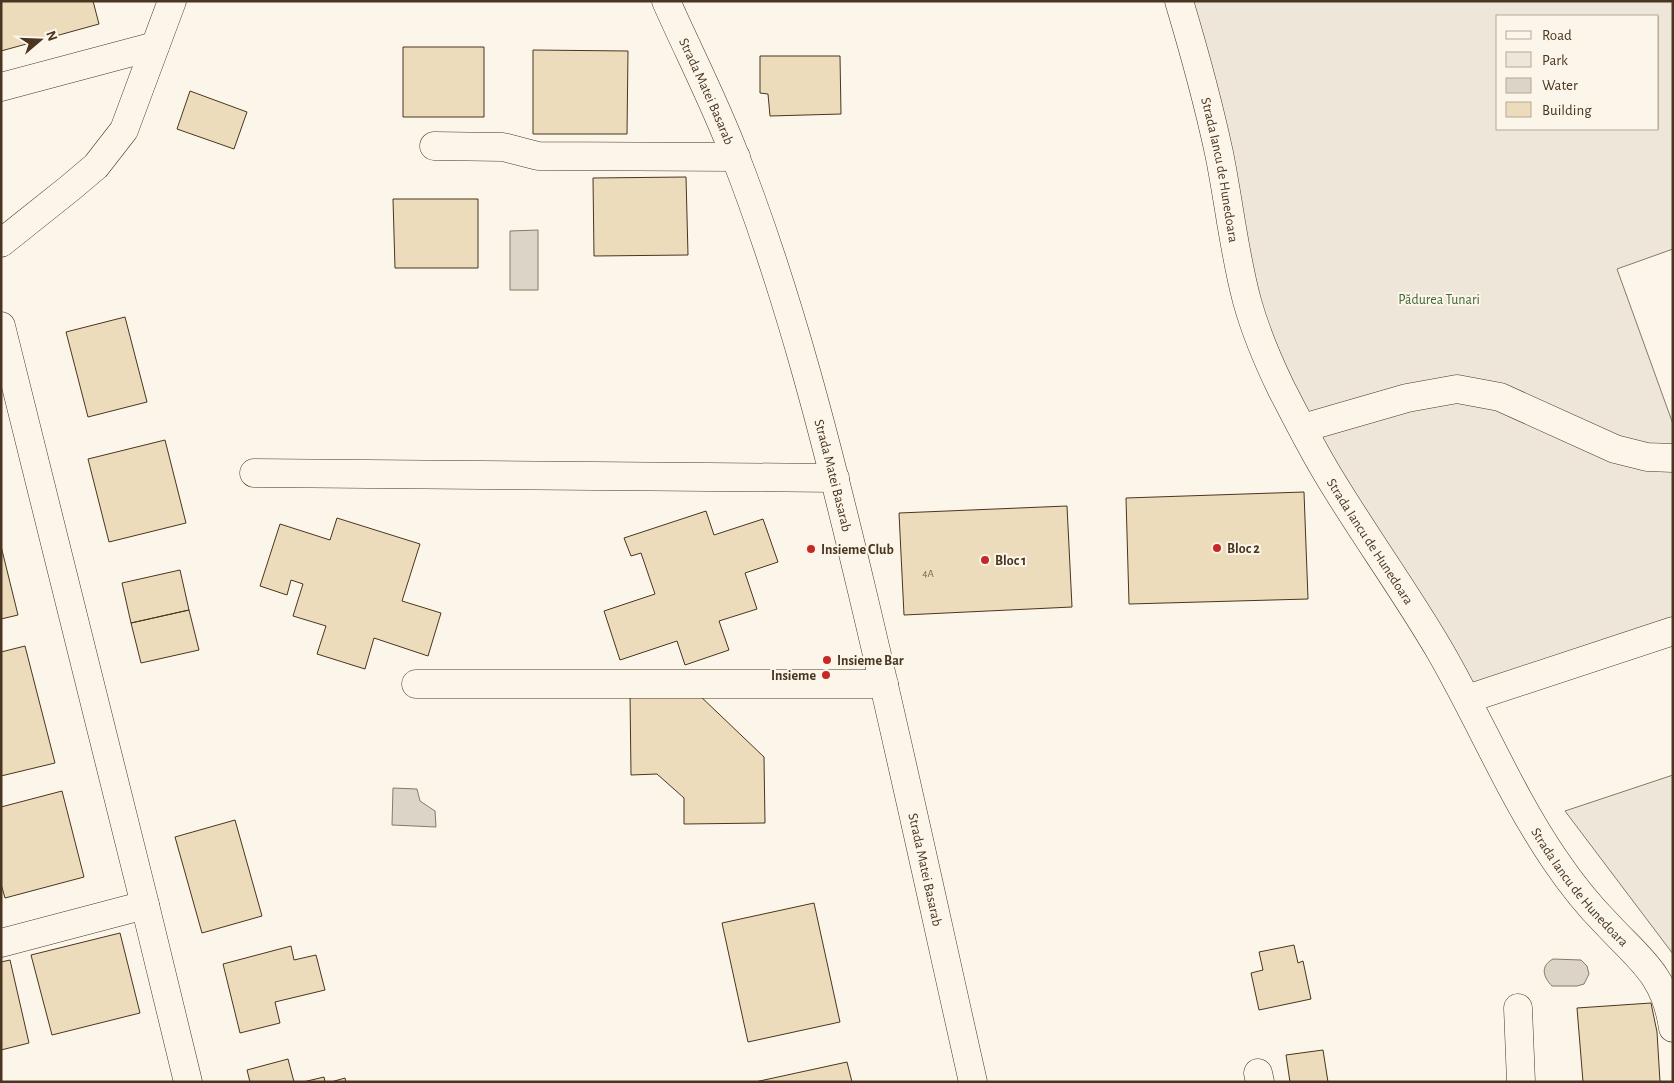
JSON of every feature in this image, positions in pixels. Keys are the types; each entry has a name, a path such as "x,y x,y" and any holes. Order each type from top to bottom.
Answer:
{"street":[{"path":"1,243 96,166 124,130 172,1"},
{"name":"Strada Matei Basarab","path":"666,1 714,104 736,157 790,315 814,399 835,478 884,684 973,1082"},
{"name":"Strada Iancu de Hunedoara","path":"1179,1 1198,62 1219,154 1247,302 1280,386 1327,474 1438,648 1467,699 1514,794 1576,890 1639,956 1658,980 1670,1008 1673,1028"},
{"path":"1,87 155,46"},
{"path":"434,146 503,147 538,156 736,157"},
{"path":"1,326 146,905 188,1082"},
{"path":"1303,428 1407,398 1457,389 1500,397 1615,450 1647,457 1673,458"},
{"path":"254,473 835,478"},
{"path":"1467,699 1673,631"},
{"path":"416,684 884,684"},
{"path":"1,943 146,905"},
{"path":"1518,1008 1521,1082"}],"green space":[{"name":"Pădurea Tunari","path":"1179,1 1673,1 1673,249 1617,269 1673,424 1673,618 1461,689 1280,386"},
{"path":"1673,775 1673,954 1565,811"}],"water":[{"path":"538,230 538,290 510,290 510,231"},
{"path":"393,788 417,789 420,801 435,811 436,827 392,825"},
{"path":"1553,959 1581,960 1587,966 1589,974 1584,984 1577,986 1552,986 1544,972 1546,965"}],"building":[{"path":"1,1 93,1 99,24 1,51"},
{"path":"403,47 484,47 484,117 403,117"},
{"path":"533,50 628,51 627,134 533,134"},
{"path":"760,56 840,56 841,114 770,116 768,94 760,93"},
{"path":"190,91 247,112 234,149 177,129"},
{"path":"686,177 688,255 594,256 593,178"},
{"path":"393,199 478,199 478,268 395,268"},
{"path":"125,317 147,402 88,417 66,332"},
{"path":"165,440 186,523 109,542 88,459"},
{"name":"Bloc 2","path":"1304,492 1308,599 1129,604 1126,498"},
{"name":"Bloc 1","path":"1067,506 1072,607 904,615 899,513"},
{"path":"706,511 714,535 763,519 778,562 745,573 757,609 719,621 729,650 685,665 677,641 620,660 604,611 655,594 641,553 631,556 624,538"},
{"path":"337,518 420,544 402,601 441,613 428,656 374,638 365,669 317,654 326,626 293,616 303,584 291,580 287,595 260,586 280,524 330,540"},
{"path":"1,546 18,615 1,619"},
{"path":"180,570 189,610 131,623 122,583"},
{"path":"189,610 199,650 141,663 131,623"},
{"path":"25,646 55,763 1,776 1,652"},
{"path":"630,693 697,693 764,757 765,823 684,824 684,798 657,774 631,775"},
{"path":"62,791 84,877 5,898 1,884 1,807"},
{"path":"235,820 262,916 202,933 175,837"},
{"path":"814,903 840,1022 748,1042 722,923"},
{"path":"120,933 140,1013 52,1035 31,955"},
{"path":"1294,945 1298,963 1303,961 1311,999 1259,1010 1251,973 1263,970 1259,952"},
{"path":"291,946 294,960 316,955 325,990 275,1002 280,1023 240,1033 223,964"},
{"path":"10,960 29,1043 1,1050 1,962"},
{"path":"1651,1003 1657,1032 1660,1082 1583,1082 1577,1008"},
{"path":"1323,1050 1328,1082 1290,1082 1286,1055"},
{"path":"288,1059 294,1082 250,1082 247,1070"},
{"path":"847,1062 852,1082 755,1082"},
{"path":"324,1077 325,1082 303,1082"},
{"path":"345,1078 346,1082 331,1082"}],"place":[{"name":"Bloc 2","path":"1217,548"},
{"name":"Insieme Club","path":"811,549"},
{"name":"Bloc 1","path":"985,560"},
{"name":"Insieme Bar","path":"827,660"},
{"name":"Insieme","path":"826,675"}]}
